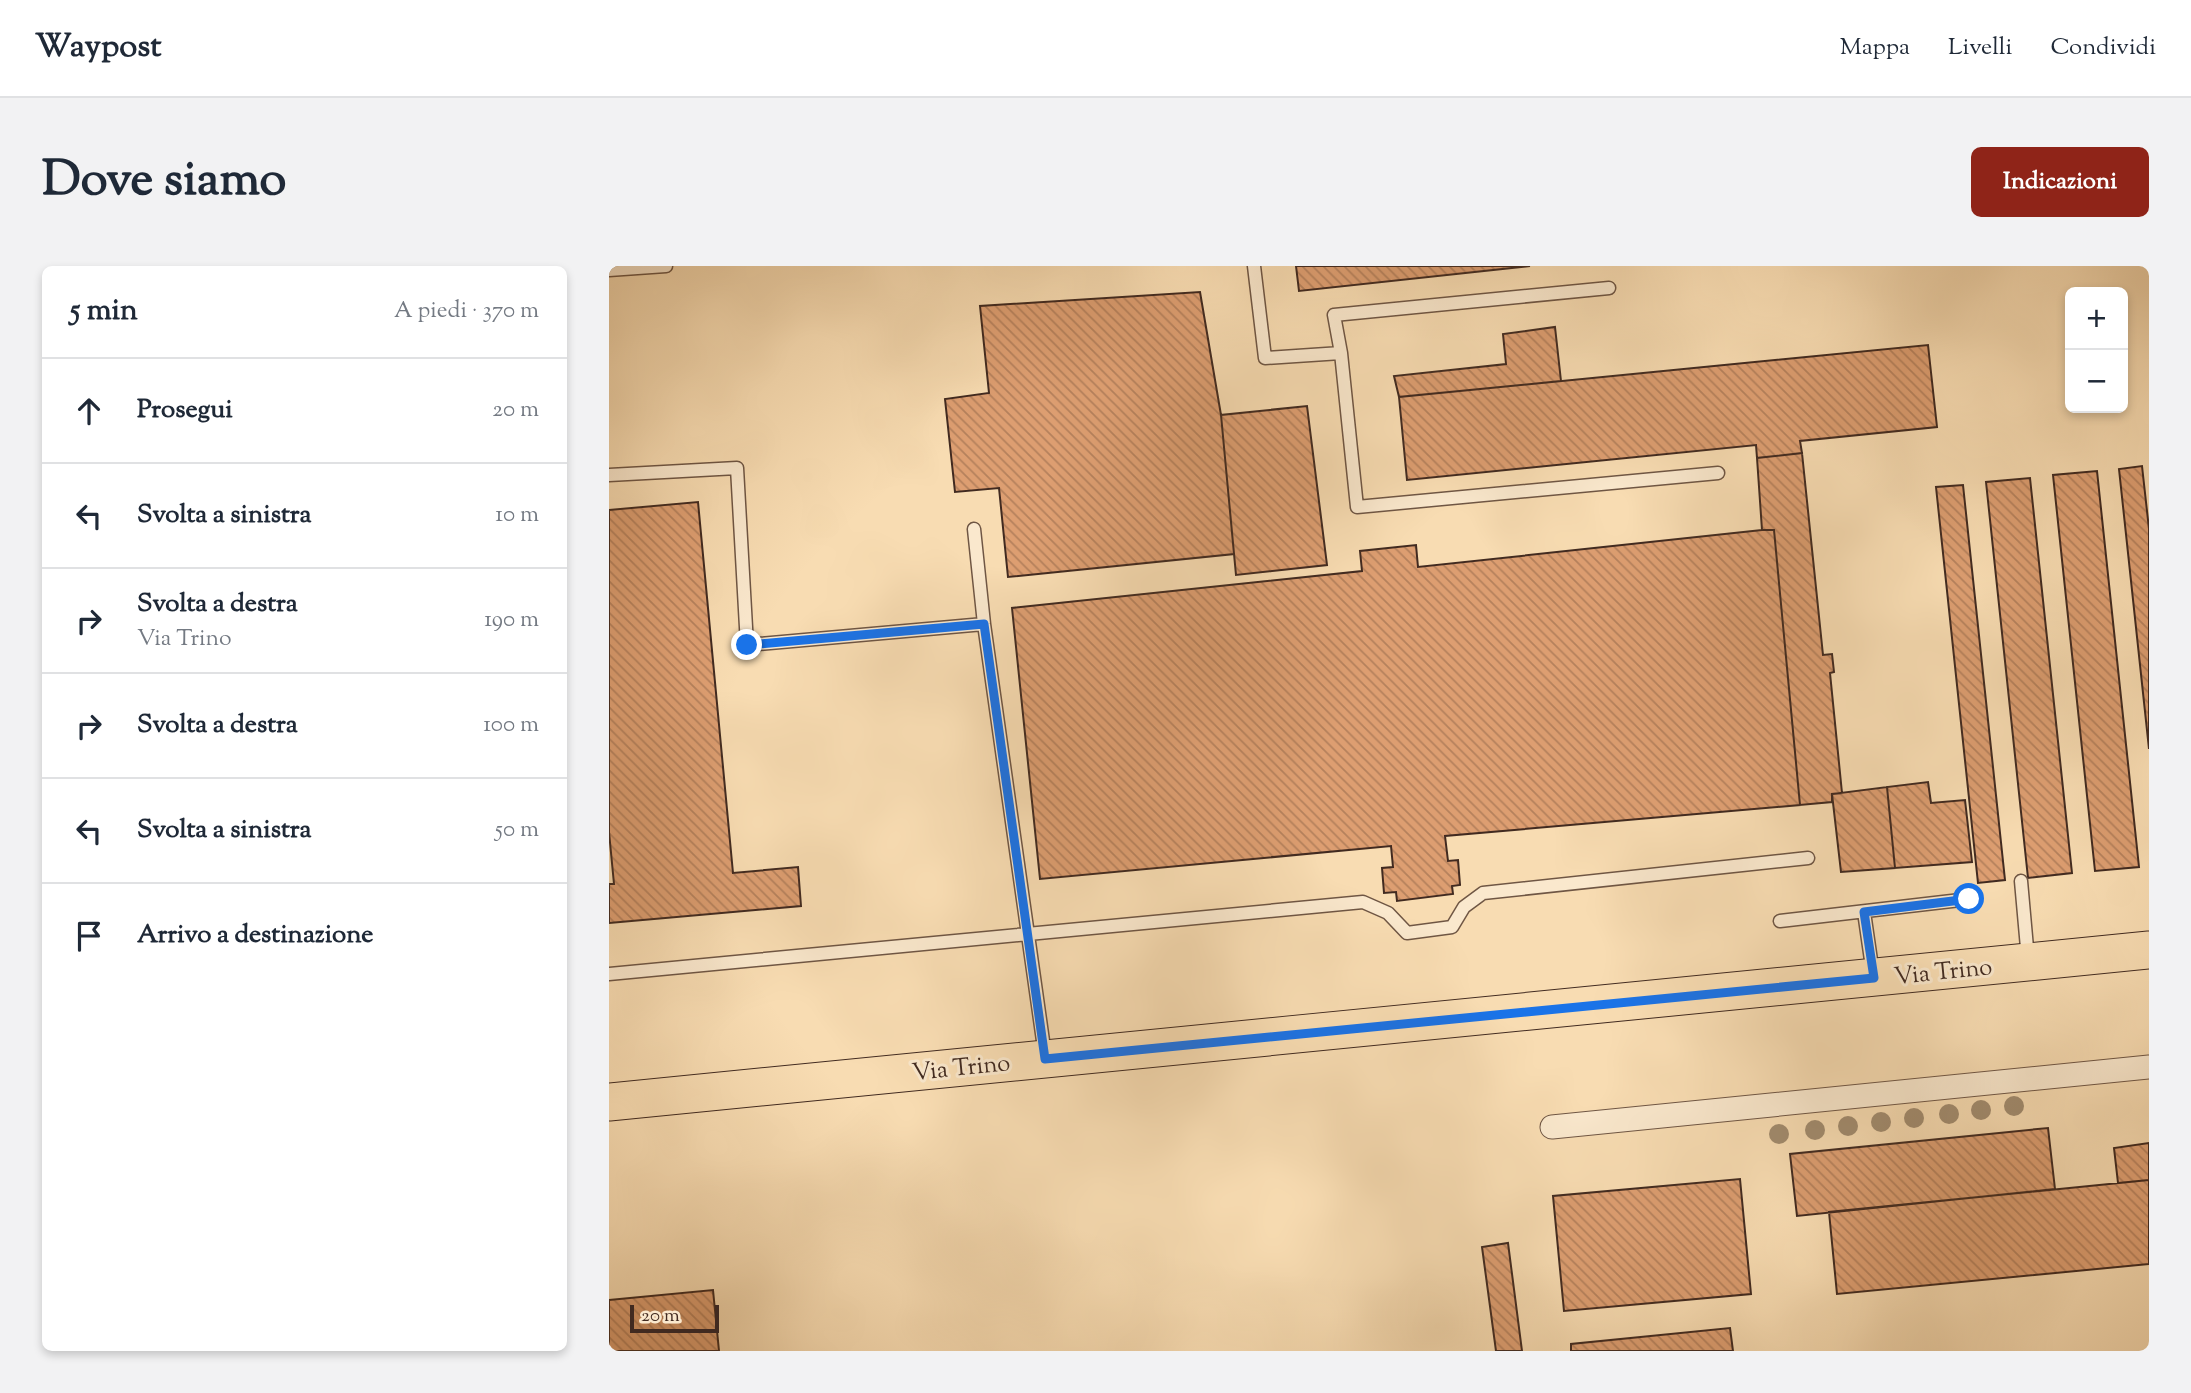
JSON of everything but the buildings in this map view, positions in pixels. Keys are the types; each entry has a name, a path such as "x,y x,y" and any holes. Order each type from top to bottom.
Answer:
{"main road":[{"name":"Via Trino","path":"609,1102 2149,950"}],"street":[{"path":"1552,1127 2149,1067"}],"lane":[{"path":"609,270 666,266"},
{"path":"1254,266 1265,358 1341,353"},
{"path":"1609,288 1334,315 1341,353 1357,507 1718,473"},
{"path":"609,475 737,468 747,645 984,624"},
{"path":"974,529 984,624 1045,1059"},
{"path":"609,974 1363,902 1388,913 1407,933 1452,927 1464,907 1483,893 1808,858"},
{"path":"2021,881 2028,963"},
{"path":"1780,921 1969,899"},
{"path":"1864,912 1874,978"}],"route":[{"path":"747,645 984,624 1045,1059 1874,978 1864,912 1969,899"}]}
